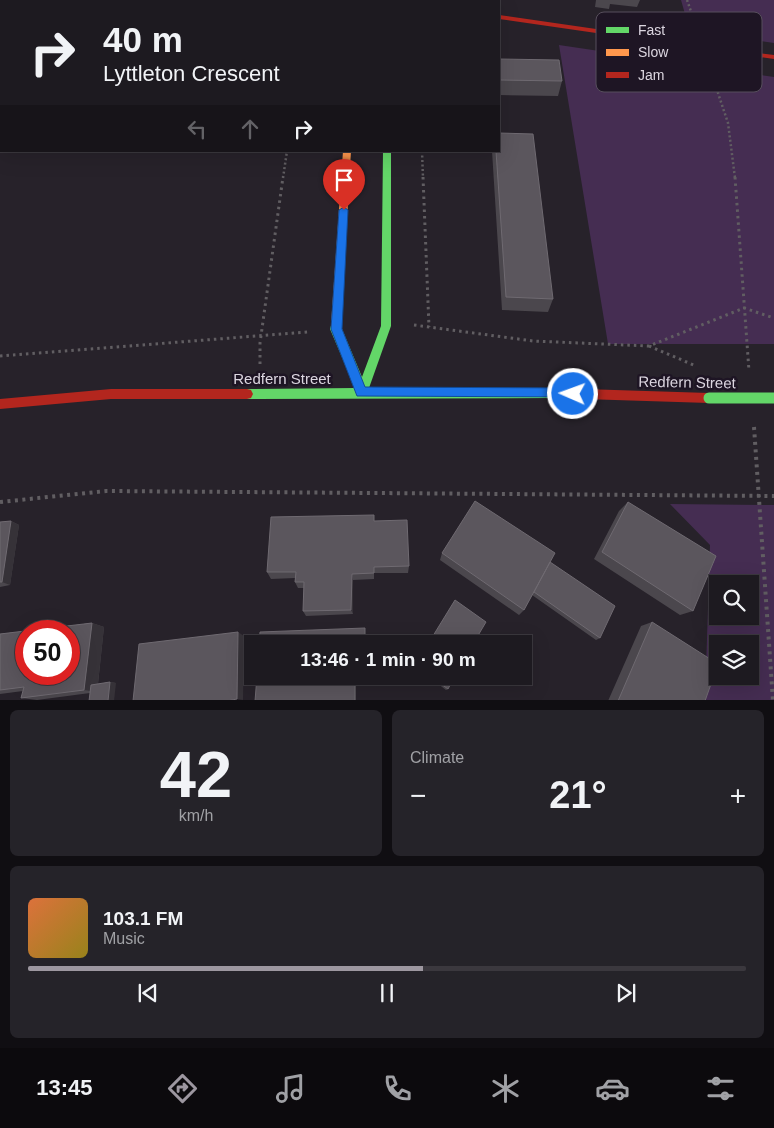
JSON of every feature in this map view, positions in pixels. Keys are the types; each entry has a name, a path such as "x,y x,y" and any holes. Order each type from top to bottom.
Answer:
{"street":[{"path":"500,17 596,31"},
{"path":"347,152 336,329 362,392"},
{"path":"362,392 386,326 387,152"},
{"name":"Redfern Street","path":"0,404 111,394 362,392 553,393 774,398"}],"path":[{"path":"687,0 691,12"},
{"path":"717,92 729,132 734,167 744,308"},
{"path":"259,393 261,337 287,152"},
{"path":"422,152 429,326 533,342 649,346 696,366"},
{"path":"649,346 744,308 774,318"},
{"path":"0,356 31,352 261,337 316,331"},
{"path":"0,502 106,491 774,496"},
{"path":"760,496 773,700"}],"shaded area":[{"path":"681,0 774,0 774,43 762,41 762,12 684,12"},
{"path":"559,45 596,51 596,92 762,92 762,75 774,77 774,344 608,344"},
{"path":"670,504 774,505 774,700 705,700 709,576 709,625 759,625 759,575 709,575 710,545"}],"building":[{"path":"500,59 559,60 562,81 500,80"},
{"path":"500,133 533,134 553,299 506,297 496,152 500,152"},
{"path":"475,501 555,553 524,610 442,553"},
{"path":"628,502 716,556 693,611 602,552"},
{"path":"374,515 374,521 407,520 409,566 374,567 374,573 352,574 351,610 303,611 304,582 295,582 296,572 267,572 271,517"},
{"path":"11,521 2,582 0,582 0,522"},
{"path":"550,562 615,606 600,638 534,592"},
{"path":"455,600 486,622 478,635 434,635"},
{"path":"652,622 709,658 709,685 711,685 705,700 618,700"},
{"path":"92,623 84,690 21,698 24,687 0,690 0,634 15,632 15,685 80,685 80,624"},
{"path":"365,628 365,635 260,635 260,632"},
{"path":"238,632 237,699 133,700 139,644"},
{"path":"110,682 108,700 89,700 91,685"},
{"path":"256,685 355,685 355,700 255,700"}],"traffic: fast":[{"path":"362,392 386,326 387,152"},
{"path":"336,325 362,392"},
{"path":"247,394 552,393"},
{"path":"709,398 774,398"}],"traffic: slow":[{"path":"336,325 347,152"}],"traffic: jam":[{"path":"500,17 596,31"},
{"path":"762,55 774,57"},
{"path":"552,393 709,398"},
{"path":"0,404 111,394 247,394"}],"route":[{"path":"344,210 336,329 362,392 573,394"}]}
